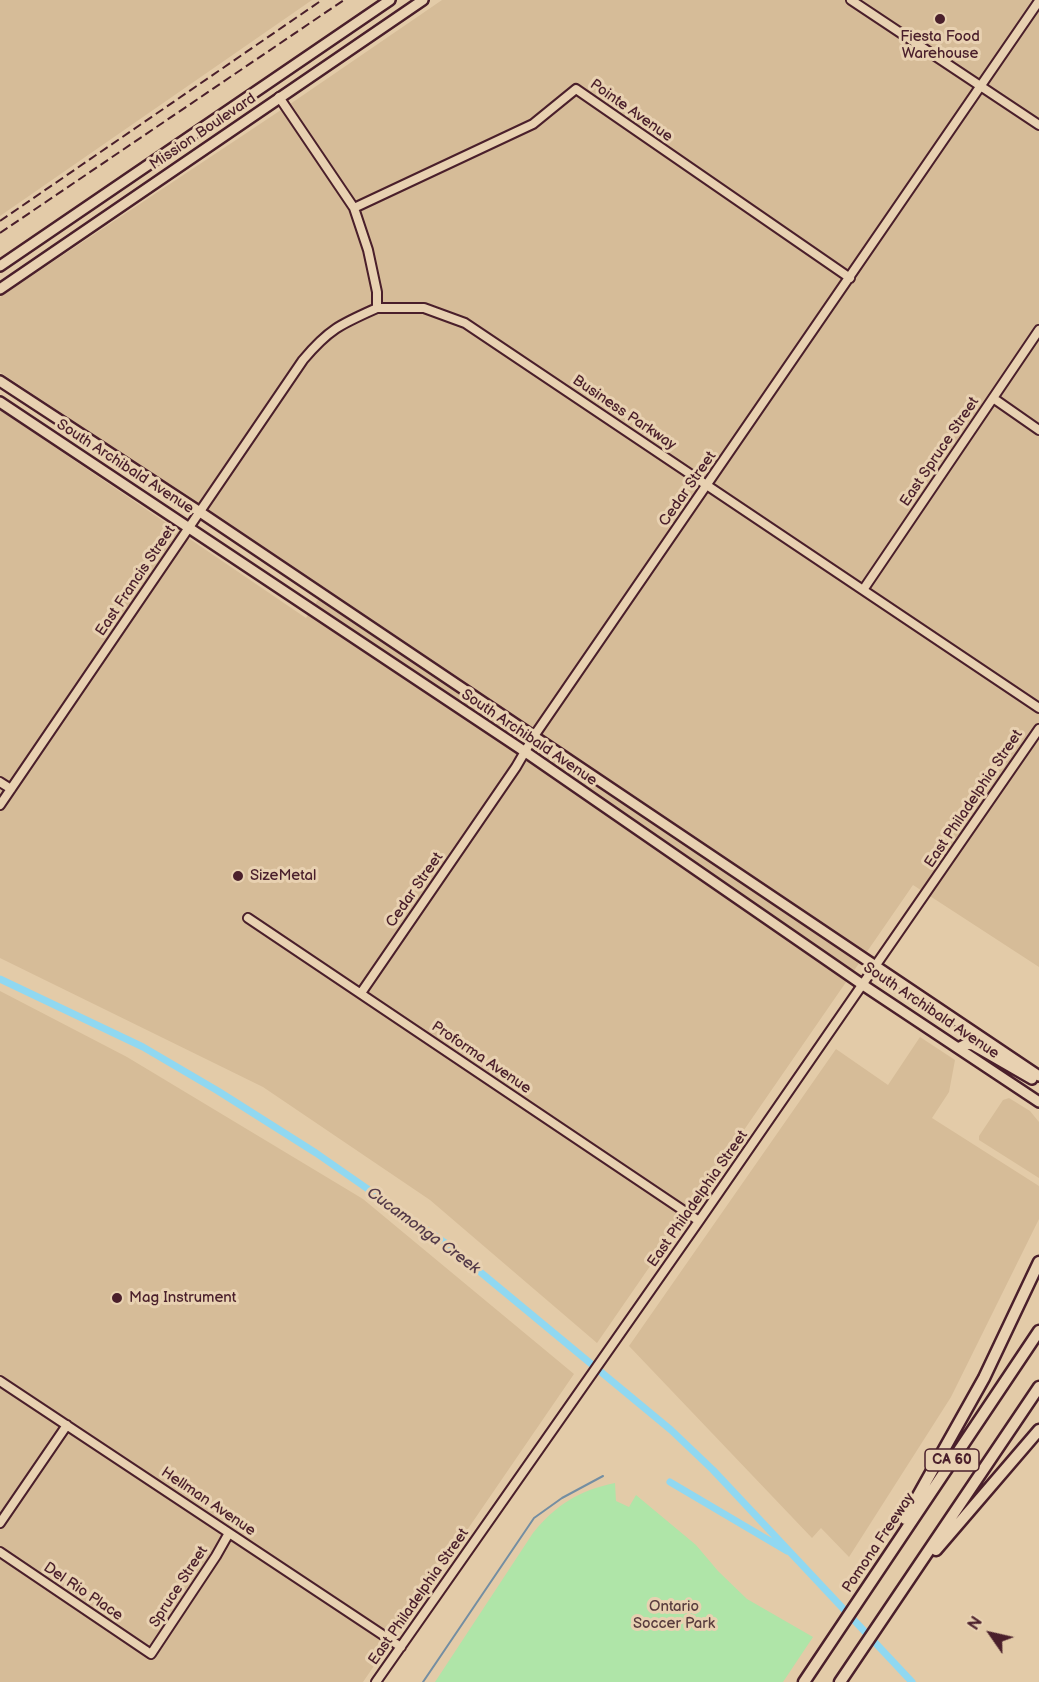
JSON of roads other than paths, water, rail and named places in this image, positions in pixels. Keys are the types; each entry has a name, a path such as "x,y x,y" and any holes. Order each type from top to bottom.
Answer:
{"highway":[{"path":"865,1590 984,1378 1039,1262"},
{"name":"Pomona Freeway","path":"804,1682 1039,1331"},
{"name":"CA 60","path":"840,1682 1039,1387"},
{"path":"904,1586 1039,1430"}],"main road":[{"name":"Mission Boulevard","path":"0,266 390,0"},
{"name":"Mission Boulevard","path":"0,289 423,0"},
{"name":"South Archibald Avenue","path":"0,381 200,512 1039,1076"},
{"name":"South Archibald Avenue","path":"0,402 524,752 863,985 1039,1102"},
{"path":"958,1048 966,1044 973,1045 1039,1082"}],"street":[{"path":"851,0 1039,125"},
{"name":"Cedar Street","path":"361,993 516,766 534,736 1039,1"},
{"name":"Pointe Avenue","path":"354,208 533,124 576,89 850,279"},
{"path":"279,97 354,208 368,250 377,292 377,308"},
{"name":"Business Parkway","path":"377,308 424,308 465,323 1039,708"},
{"name":"East Francis Street","path":"0,805 303,360 322,338 342,323 377,308"},
{"name":"East Spruce Street","path":"863,590 1039,330"},
{"path":"993,398 1039,430"},
{"name":"East Philadelphia Street","path":"376,1682 699,1221 1039,729"},
{"path":"0,782 11,789"},
{"name":"Proforma Avenue","path":"248,918 699,1221"},
{"name":"Hellman Avenue","path":"0,1381 400,1647"},
{"path":"0,1523 67,1425"},
{"name":"Spruce Street","path":"151,1654 229,1533"},
{"name":"Del Rio Place","path":"0,1552 151,1654"}],"waterway":[{"name":"Cucamonga Creek","path":"0,979 143,1047 218,1091 316,1153 444,1242 671,1430 713,1470 912,1682"},
{"path":"423,1682 534,1518 562,1498 603,1476"},
{"name":"Cucamonga Creek","path":"670,1482 787,1551"}],"railway":[{"path":"0,221 322,0"},
{"path":"0,233 344,0"}],"place":[{"name":"Fiesta Food Warehouse","path":"940,19"},
{"name":"SizeMetal","path":"238,876"},
{"name":"Mag Instrument","path":"117,1298"}],"park label":[{"name":"Ontario Soccer Park","path":"674,1616"}]}
